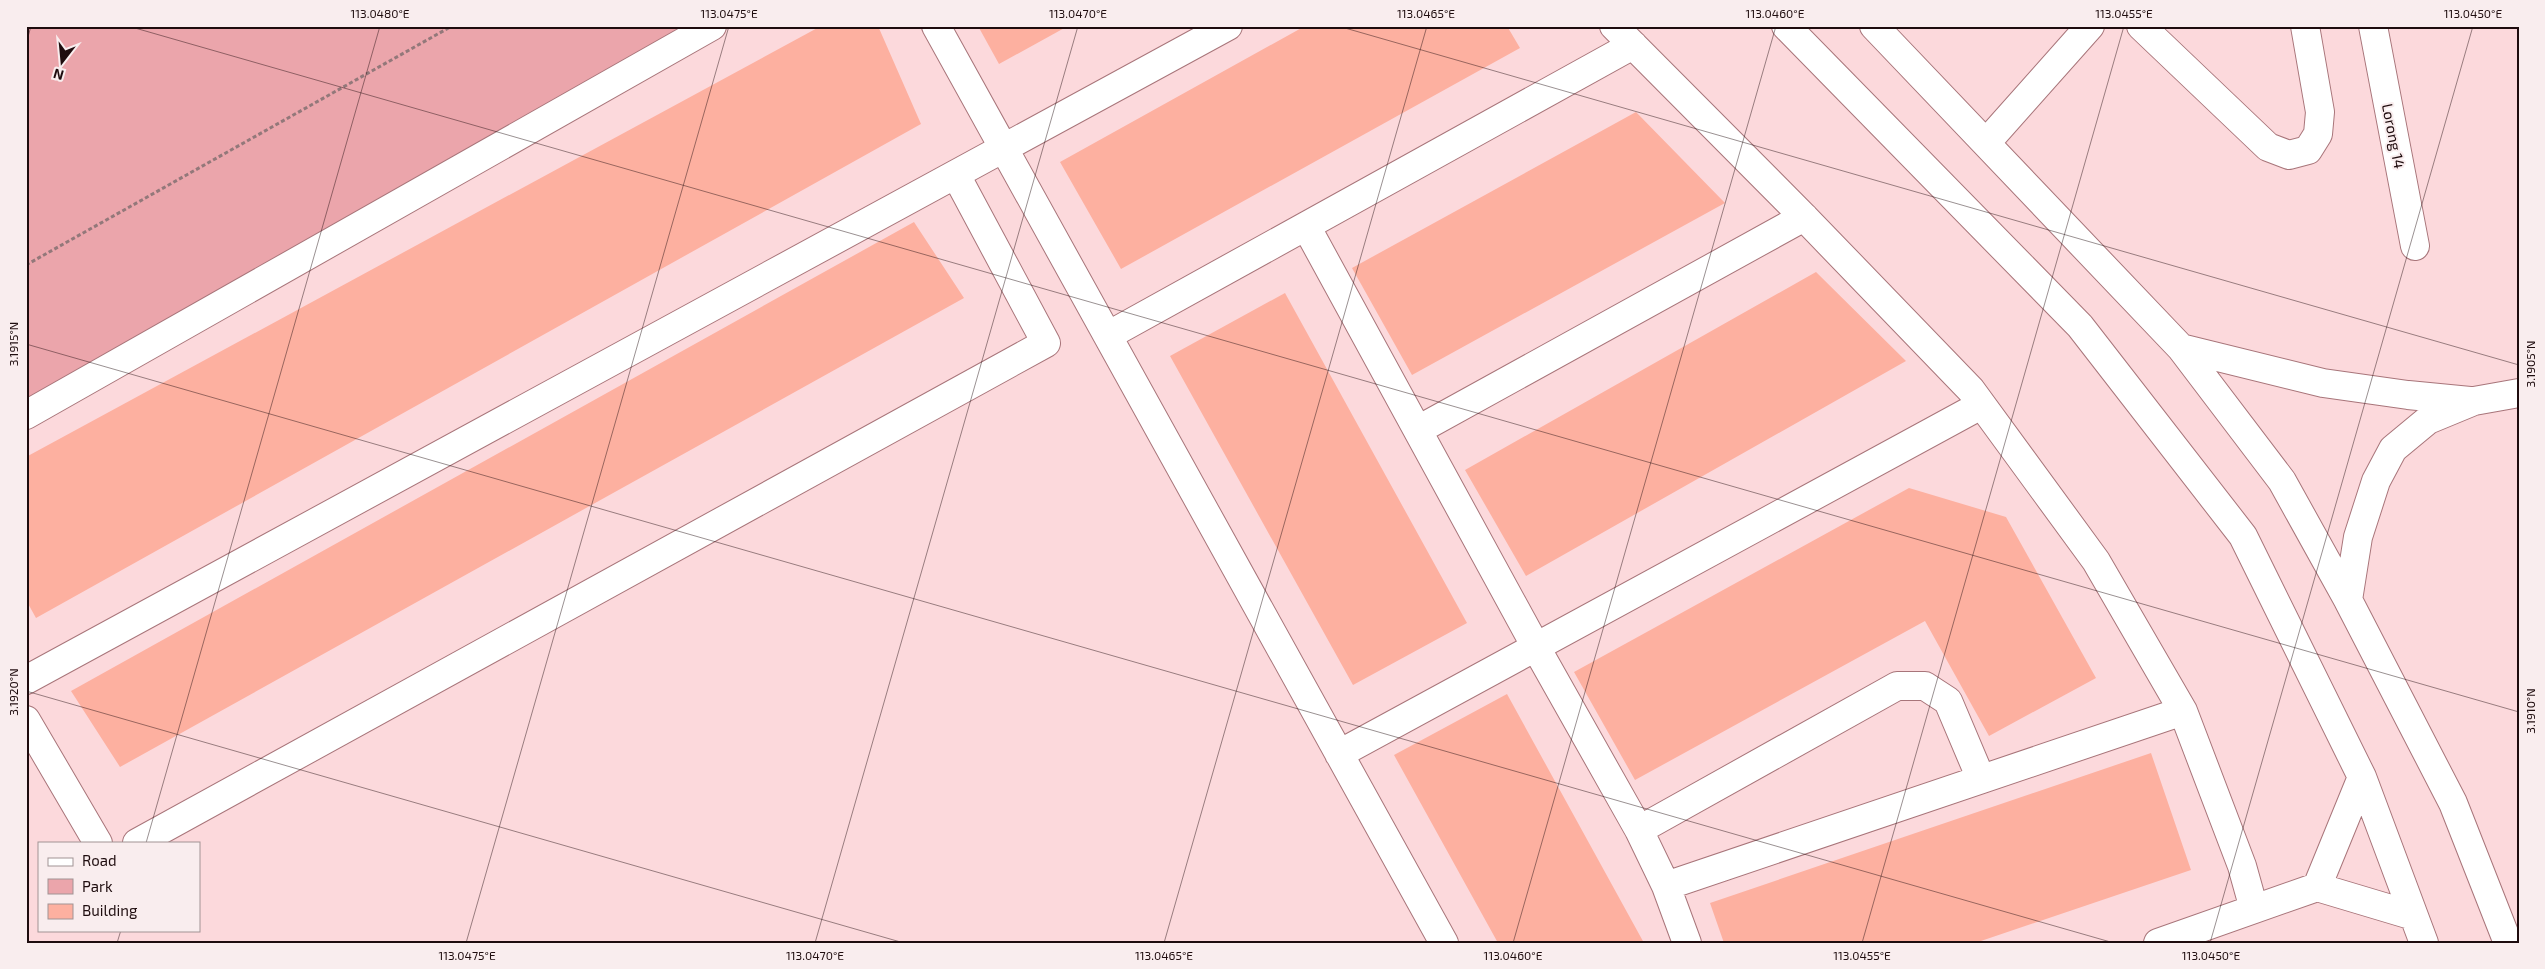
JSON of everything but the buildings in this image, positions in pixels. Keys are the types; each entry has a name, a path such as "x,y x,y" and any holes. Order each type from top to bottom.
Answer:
{"street":[{"path":"26,415 712,26"},
{"path":"936,26 1109,335 1444,943"},
{"path":"26,680 1228,26"},
{"path":"1614,26 1804,218 1970,390 2096,561 2183,711 2242,866 2254,909"},
{"path":"1786,26 2080,326 2243,536 2362,777 2424,943"},
{"path":"1874,26 2181,348 2282,481 2348,600 2453,802 2508,943"},
{"path":"1986,143 2090,26"},
{"path":"2141,26 2268,147 2289,155 2308,150 2318,134 2320,112 2305,26"},
{"name":"Lorong 14","path":"2373,26 2415,246"},
{"path":"1109,335 1633,45"},
{"path":"139,842 1046,343 956,175"},
{"path":"1418,430 1804,218"},
{"path":"1306,226 1536,647 1639,830 1666,886 1687,943"},
{"path":"2181,348 2323,383 2408,395 2474,401"},
{"path":"2348,600 2358,537 2376,481 2393,449 2428,420 2474,401 2519,393"},
{"path":"1339,754 1981,405"},
{"path":"1639,830 1897,686 1925,686 1948,701 1981,779"},
{"path":"1666,886 2183,711"},
{"path":"26,720 97,842"},
{"path":"2317,887 2362,777"},
{"path":"2158,943 2317,887 2414,916"}],"path":[{"path":"26,265 452,26"}],"green space":[{"path":"26,26 712,26 26,415"}]}
